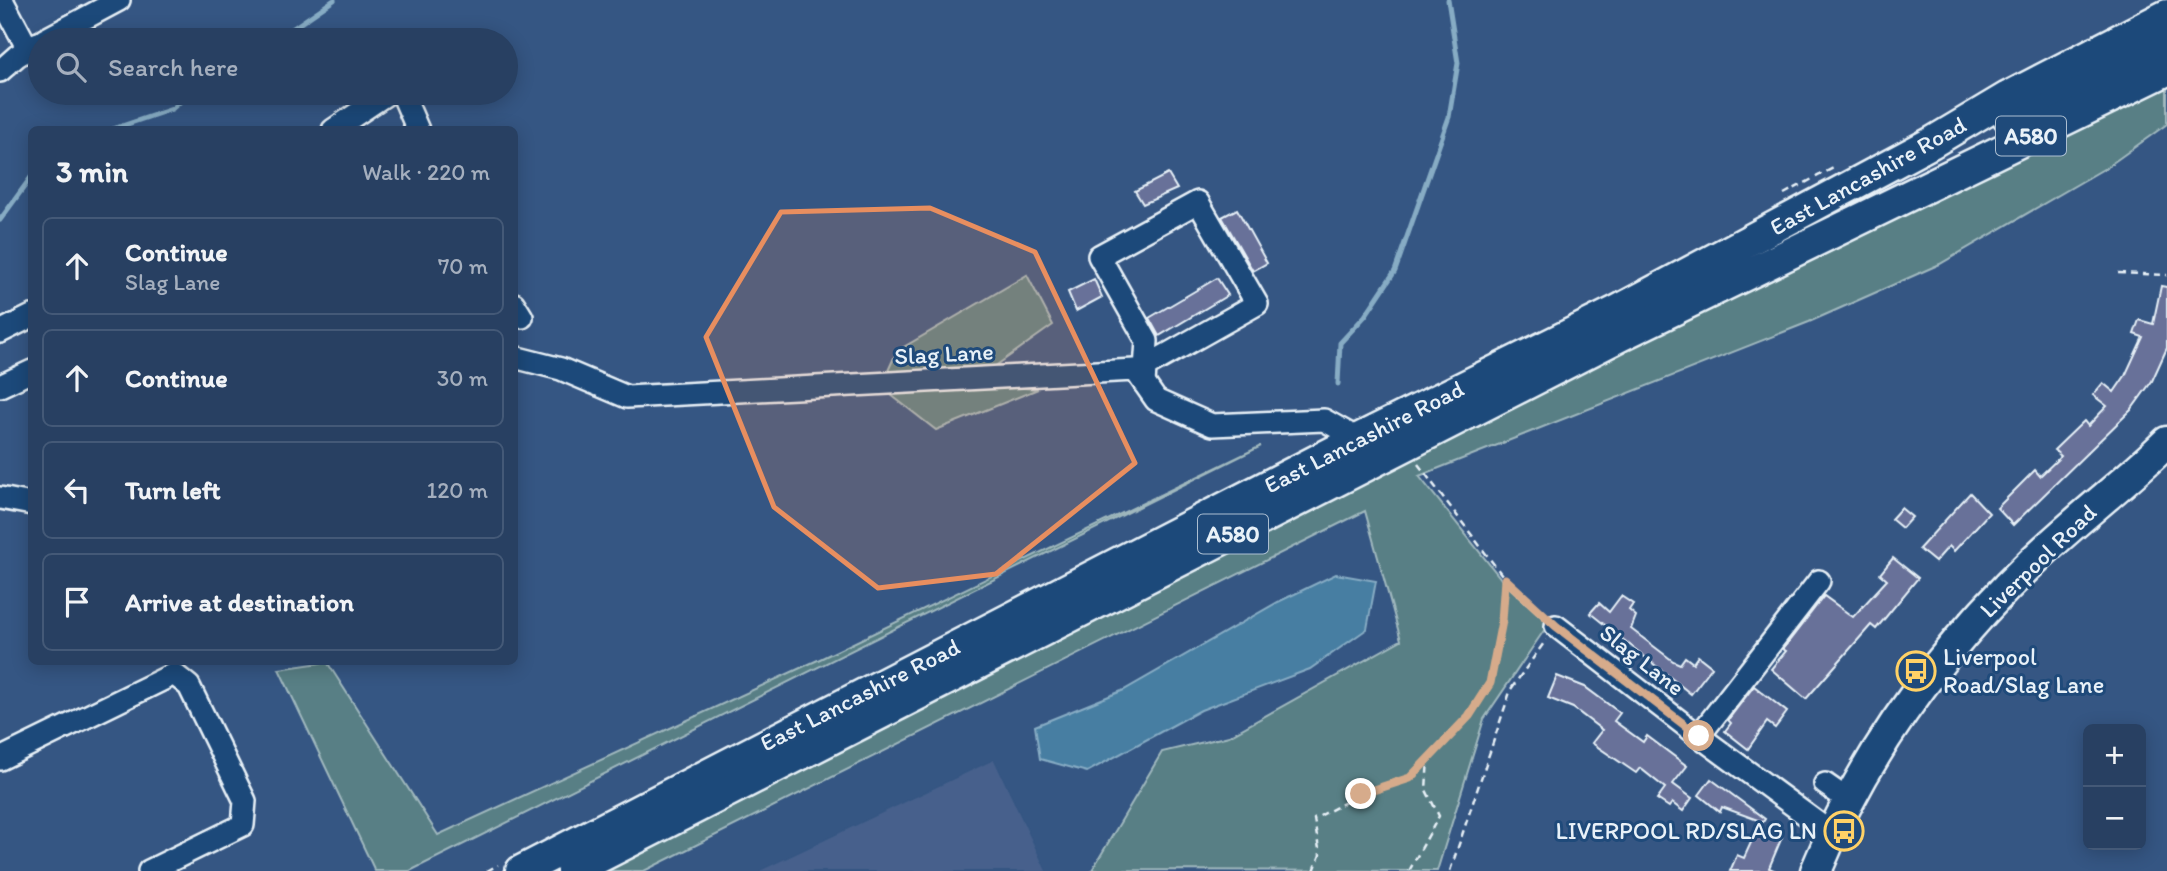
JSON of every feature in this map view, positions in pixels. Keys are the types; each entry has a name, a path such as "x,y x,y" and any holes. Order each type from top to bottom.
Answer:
{"highway":[{"name":"East Lancashire Road","path":"572,871 1382,442 1617,311 1931,143 2008,97 2167,15"},
{"path":"1931,143 2017,114 2167,42"},
{"name":"East Lancashire Road","path":"521,871 1382,442 2167,70"},
{"name":"Liverpool Road","path":"1816,871 1832,833 1836,792 1912,695 1952,647 2034,559 2167,442"}],"street":[{"path":"2,0 28,32"},
{"path":"67,28 119,0"},
{"path":"0,71 28,51"},
{"path":"339,126 370,105"},
{"path":"407,105 416,126"},
{"path":"1198,202 1257,304 1144,375 1147,341 1099,256 1198,202"},
{"path":"0,332 28,318"},
{"name":"Slag Lane","path":"518,358 561,369 627,397 1135,370 1144,375 1156,400 1212,425 1324,420 1382,442"},
{"path":"0,386 28,373"},
{"path":"0,498 28,503"},
{"path":"1699,736 1819,580"},
{"name":"Slag Lane","path":"1556,626 1699,736 1832,833"},
{"path":"0,735 5,757 174,674 189,686 245,801 243,825 149,871"}],"path":[{"path":"2118,273 2167,275"},
{"path":"1382,442 1505,579 1556,626 1511,689 1450,871"},
{"path":"1314,871 1320,855 1314,819 1361,794 1410,778 1469,716 1490,683 1502,621 1505,579"},
{"path":"1409,871 1439,816 1426,790 1428,758"}],"highlighted area":[{"path":"930,208 1035,252 1135,463 996,574 878,588 774,507 706,337 781,212"}],"shaded area":[{"path":"1336,574 1376,581 1367,629 1310,669 1201,710 1087,772 1040,759 1035,726 1124,690 1278,602"},
{"path":"994,760 1046,871 760,871"}],"green space":[{"path":"2167,86 2167,124 2107,167 1940,264 1809,322 1419,476 1502,580 1549,623 1484,719 1437,871 1092,870 1162,752 1229,736 1401,640 1365,511 644,871 601,871 1404,460 2063,132"},
{"path":"1027,275 1053,325 994,367 996,386 1038,389 936,430 891,395 887,373 897,351"},
{"path":"1261,446 410,871 375,871 279,669 329,665 438,835 820,659"}],"building":[{"path":"1168,174 1177,189 1143,204 1135,191"},
{"path":"1237,209 1267,263 1253,271 1222,217"},
{"path":"1217,278 1228,295 1159,336 1149,318"},
{"path":"1094,279 1102,297 1076,311 1068,292"},
{"path":"2161,286 2167,287 2167,348 2152,381 2131,410 2013,525 1997,508 2035,470 2040,476 2061,456 2054,450 2084,421 2088,426 2107,406 2093,395 2103,383 2114,392 2125,376 2143,337 2134,334 2139,320 2153,324"},
{"path":"1970,493 1989,513 1954,551 1949,546 1935,562 1919,549"},
{"path":"1901,508 1912,517 1902,528 1891,519"},
{"path":"1893,558 1918,578 1876,629 1871,625 1806,699 1771,669 1786,651 1783,649 1824,596 1853,617 1887,580 1880,574"},
{"path":"1621,596 1633,604 1629,610 1636,616 1631,629 1673,661 1680,664 1685,657 1693,663 1698,656 1712,667 1691,694 1590,613 1599,603 1609,612"},
{"path":"1557,676 1585,687 1620,713 1614,721 1643,742 1647,736 1687,766 1673,784 1692,798 1683,811 1672,803 1669,807 1657,799 1665,788 1640,768 1636,773 1592,743 1602,730 1573,708 1548,698"},
{"path":"1754,686 1787,712 1775,728 1767,722 1748,749 1725,731 1731,723 1728,720"},
{"path":"1711,779 1765,819 1763,822 1722,807 1720,812 1699,795"},
{"path":"1758,827 1782,837 1769,868 1776,871 1730,871 1737,855 1744,858"}],"waterway":[{"path":"293,28 334,0"},
{"path":"1338,384 1340,343 1365,316 1395,271 1449,117 1458,63 1448,0"},
{"path":"122,126 172,109 176,105"},
{"path":"0,220 28,182"}],"place":[{"name":"Liverpool Road/Slag Lane","path":"1916,671"},
{"name":"LIVERPOOL RD/SLAG LN","path":"1844,831"}],"route":[{"path":"1361,794 1410,778 1469,716 1490,683 1502,621 1505,579 1556,626 1699,736"}]}
